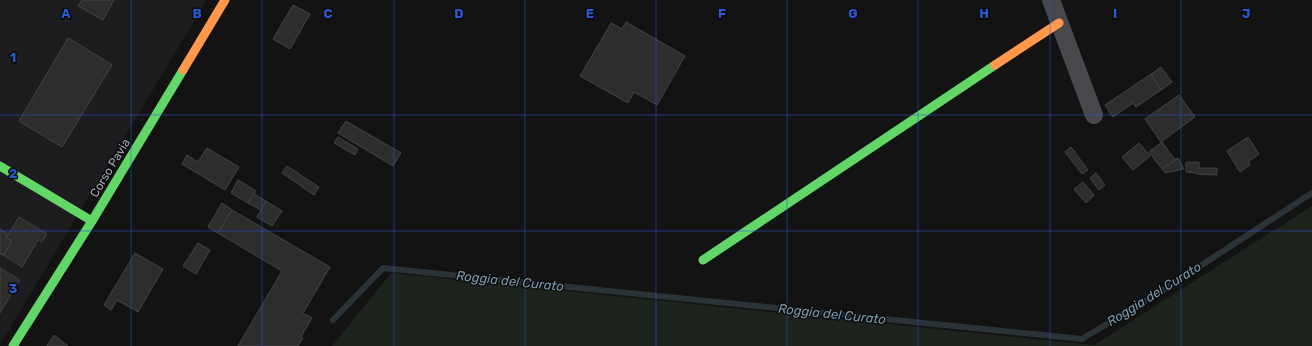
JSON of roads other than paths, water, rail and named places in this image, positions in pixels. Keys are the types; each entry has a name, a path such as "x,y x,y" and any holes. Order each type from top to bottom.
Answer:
{"street":[{"name":"Corso Pavia","path":"13,346 92,221 225,0"},
{"path":"1051,0 1094,116"},
{"path":"703,260 1059,23"},
{"path":"0,166 92,221"}],"waterway":[{"name":"Roggia del Curato","path":"333,320 383,268 1082,339 1165,289 1312,193"}]}
